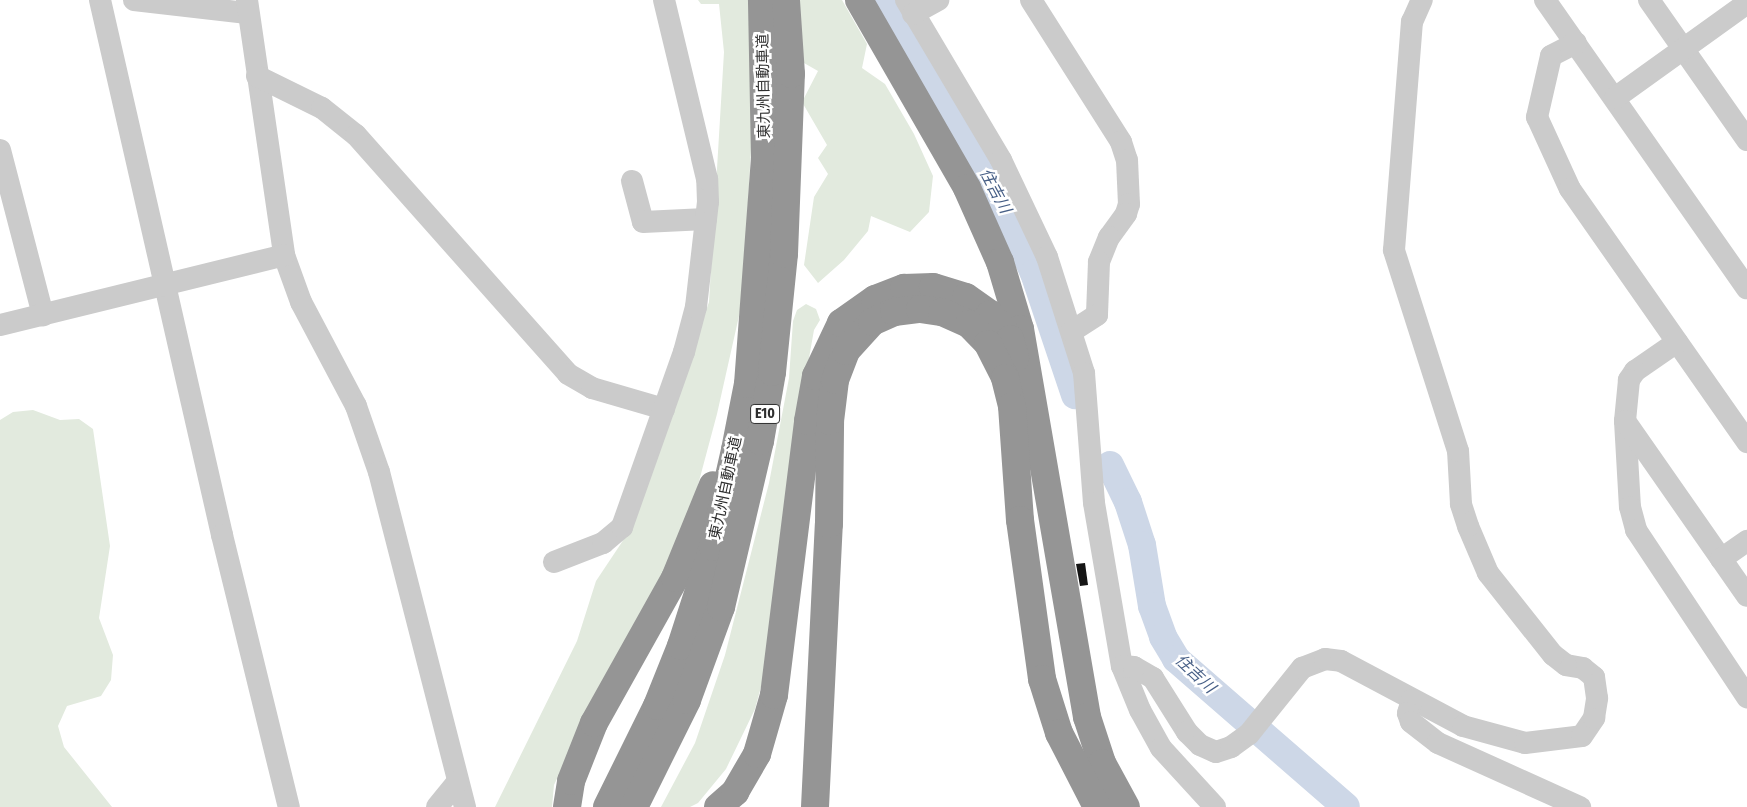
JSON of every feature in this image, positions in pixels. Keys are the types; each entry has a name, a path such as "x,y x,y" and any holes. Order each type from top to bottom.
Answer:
{"highway":[{"name":"東九州自動車道","path":"607,807 657,706 700,593 719,521 748,384 765,159 762,0"},
{"name":"東九州自動車道","path":"634,807 687,700 721,606 760,441 772,372 784,254 791,74 786,0"},
{"path":"859,0 967,188 1000,262 1020,329 1042,443 1076,662 1088,717 1102,763 1126,807"},
{"path":"718,807 735,792 757,754 774,695 808,421 816,376 841,323 875,299 904,288 933,287 966,297 990,314 1010,339 1042,443"},
{"path":"813,800 829,524 830,421 835,380 850,345 872,322 894,312 930,309 957,316 980,334 998,360 1006,378 1012,406 1020,520 1042,679 1059,733 1097,807"},
{"path":"567,807 572,782 594,723 675,578 700,520 748,384"}],"street":[{"path":"100,0 165,286 289,807"},
{"path":"134,0 247,6 284,255 301,302 349,390 368,438 465,807"},
{"path":"554,562 604,544 622,527 664,409 696,307 706,219 707,179 664,0"},
{"path":"938,0 909,7 1001,160 1047,257 1072,330 1087,392 1094,503 1122,666 1140,710 1161,748 1214,807"},
{"path":"1031,0 1121,142 1126,160 1129,204 1126,214 1109,237 1099,262 1097,315 1072,330"},
{"path":"1122,666 1134,667 1153,678 1187,732 1200,745 1216,752 1231,747 1255,727 1302,668 1325,659 1341,661 1463,726 1525,743 1582,736 1594,718 1597,698 1594,677 1583,668 1566,665 1553,656 1488,573 1461,504 1458,451 1394,250 1412,22 1422,0"},
{"path":"1546,0 1747,288"},
{"path":"1649,0 1747,140"},
{"path":"1614,98 1747,3"},
{"path":"1576,43 1551,56 1537,117 1570,189 1747,442"},
{"path":"257,76 322,108 350,130 568,374 592,388 664,409"},
{"path":"0,150 43,315"},
{"path":"632,181 643,222 706,219"},
{"path":"0,325 165,286 284,255"},
{"path":"1677,342 1635,371 1629,380 1624,421 1630,507 1636,530 1747,697"},
{"path":"1624,421 1747,596"},
{"path":"1721,559 1747,541"},
{"path":"1412,700 1408,713 1411,722 1438,743 1580,807"},
{"path":"437,807 458,782"}],"shaded area":[{"path":"698,0 753,0 752,131 744,276 741,307 717,414 679,556 579,732 554,785 552,807 495,807 577,641 596,581 630,530 709,302 724,52 719,4 701,4"},
{"path":"797,0 842,0 867,44 862,68 885,84 914,134 933,176 929,212 910,232 871,216 868,231 844,260 818,283 804,265 814,197 828,174 818,158 827,145 802,102 818,71 804,63"},
{"path":"806,304 816,309 820,320 814,330 809,358 772,646 755,709 726,769 698,803 690,807 661,807 695,743 725,655 769,483 789,378 793,321 797,310"},
{"path":"33,410 60,420 79,419 93,429 110,546 99,618 113,655 111,680 101,696 67,706 58,726 64,747 112,807 0,807 0,420 13,412"}],"building":[{"path":"1085,563 1088,585 1080,586 1076,564"}],"waterway":[{"name":"住吉川","path":"886,0 999,196 1034,273 1075,395"},
{"name":"住吉川","path":"1110,465 1128,502 1142,545 1152,606 1163,637 1176,659 1346,807"}]}
